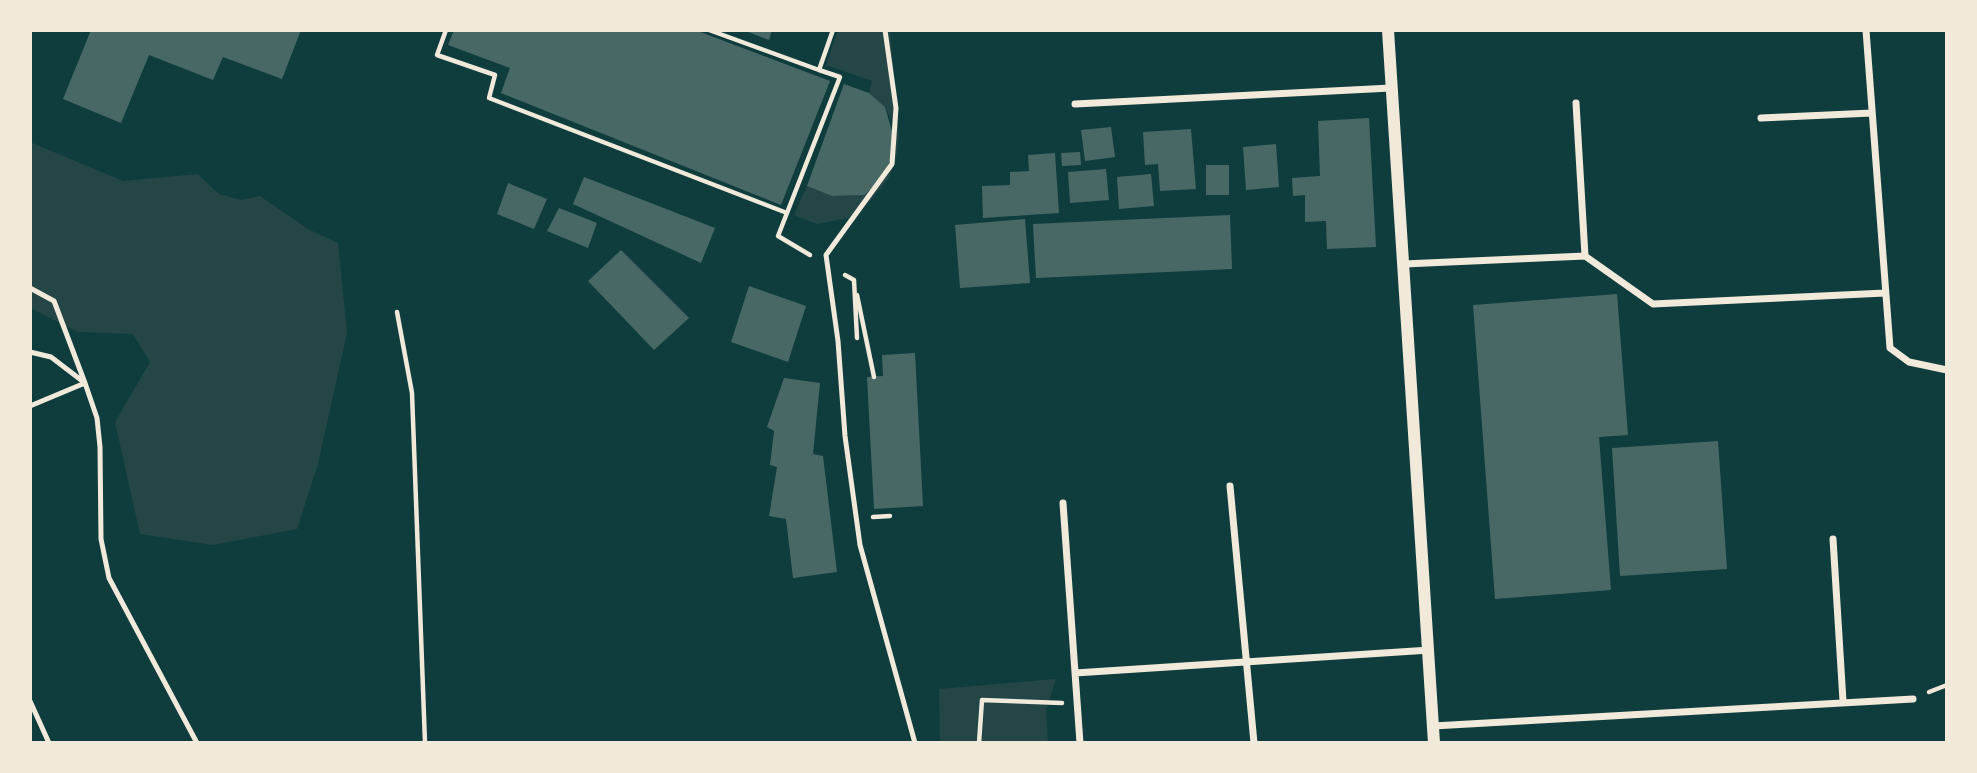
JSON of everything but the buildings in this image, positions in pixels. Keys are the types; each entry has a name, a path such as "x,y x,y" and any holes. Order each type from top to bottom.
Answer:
{"street":[{"path":"1388,30 1434,743"},
{"path":"1866,30 1889,348 1909,362 1947,370"},
{"path":"1075,104 1391,88"},
{"path":"1577,103 1585,256"},
{"path":"1761,118 1872,113"},
{"path":"1404,264 1585,256 1653,304 1885,293"},
{"path":"1230,486 1254,743"},
{"path":"1063,503 1080,743"},
{"path":"1833,539 1843,701"},
{"path":"1075,673 1430,650"},
{"path":"1433,726 1913,699"}],"lane":[{"path":"885,30 896,108 892,164 826,255 838,341 845,436 860,545 915,743"},
{"path":"30,288 54,301 97,418 101,539 109,578 197,743"},
{"path":"30,352 51,357 85,383"},
{"path":"30,406 85,383"},
{"path":"30,701 49,743"}],"path":[{"path":"446,30 437,55 495,75 489,98 787,213"},
{"path":"709,30 840,78 778,236"},
{"path":"819,70 833,30"},
{"path":"854,280 874,377"},
{"path":"397,312 412,393 425,743"},
{"path":"979,743 982,700 1077,703"}],"shaded area":[{"path":"838,30 890,30 899,134 896,160 888,179 871,200 848,218 817,224 794,215 807,186 832,196 865,195 881,180 890,164 894,124 885,107 869,93 872,81 826,65"},
{"path":"30,142 123,181 198,174 219,194 242,200 260,196 308,229 338,243 347,333 318,464 297,529 213,545 140,534 115,422 150,362 133,334 78,332 30,308"},
{"path":"1056,679 1046,710 1048,743 940,743 939,689"}]}
